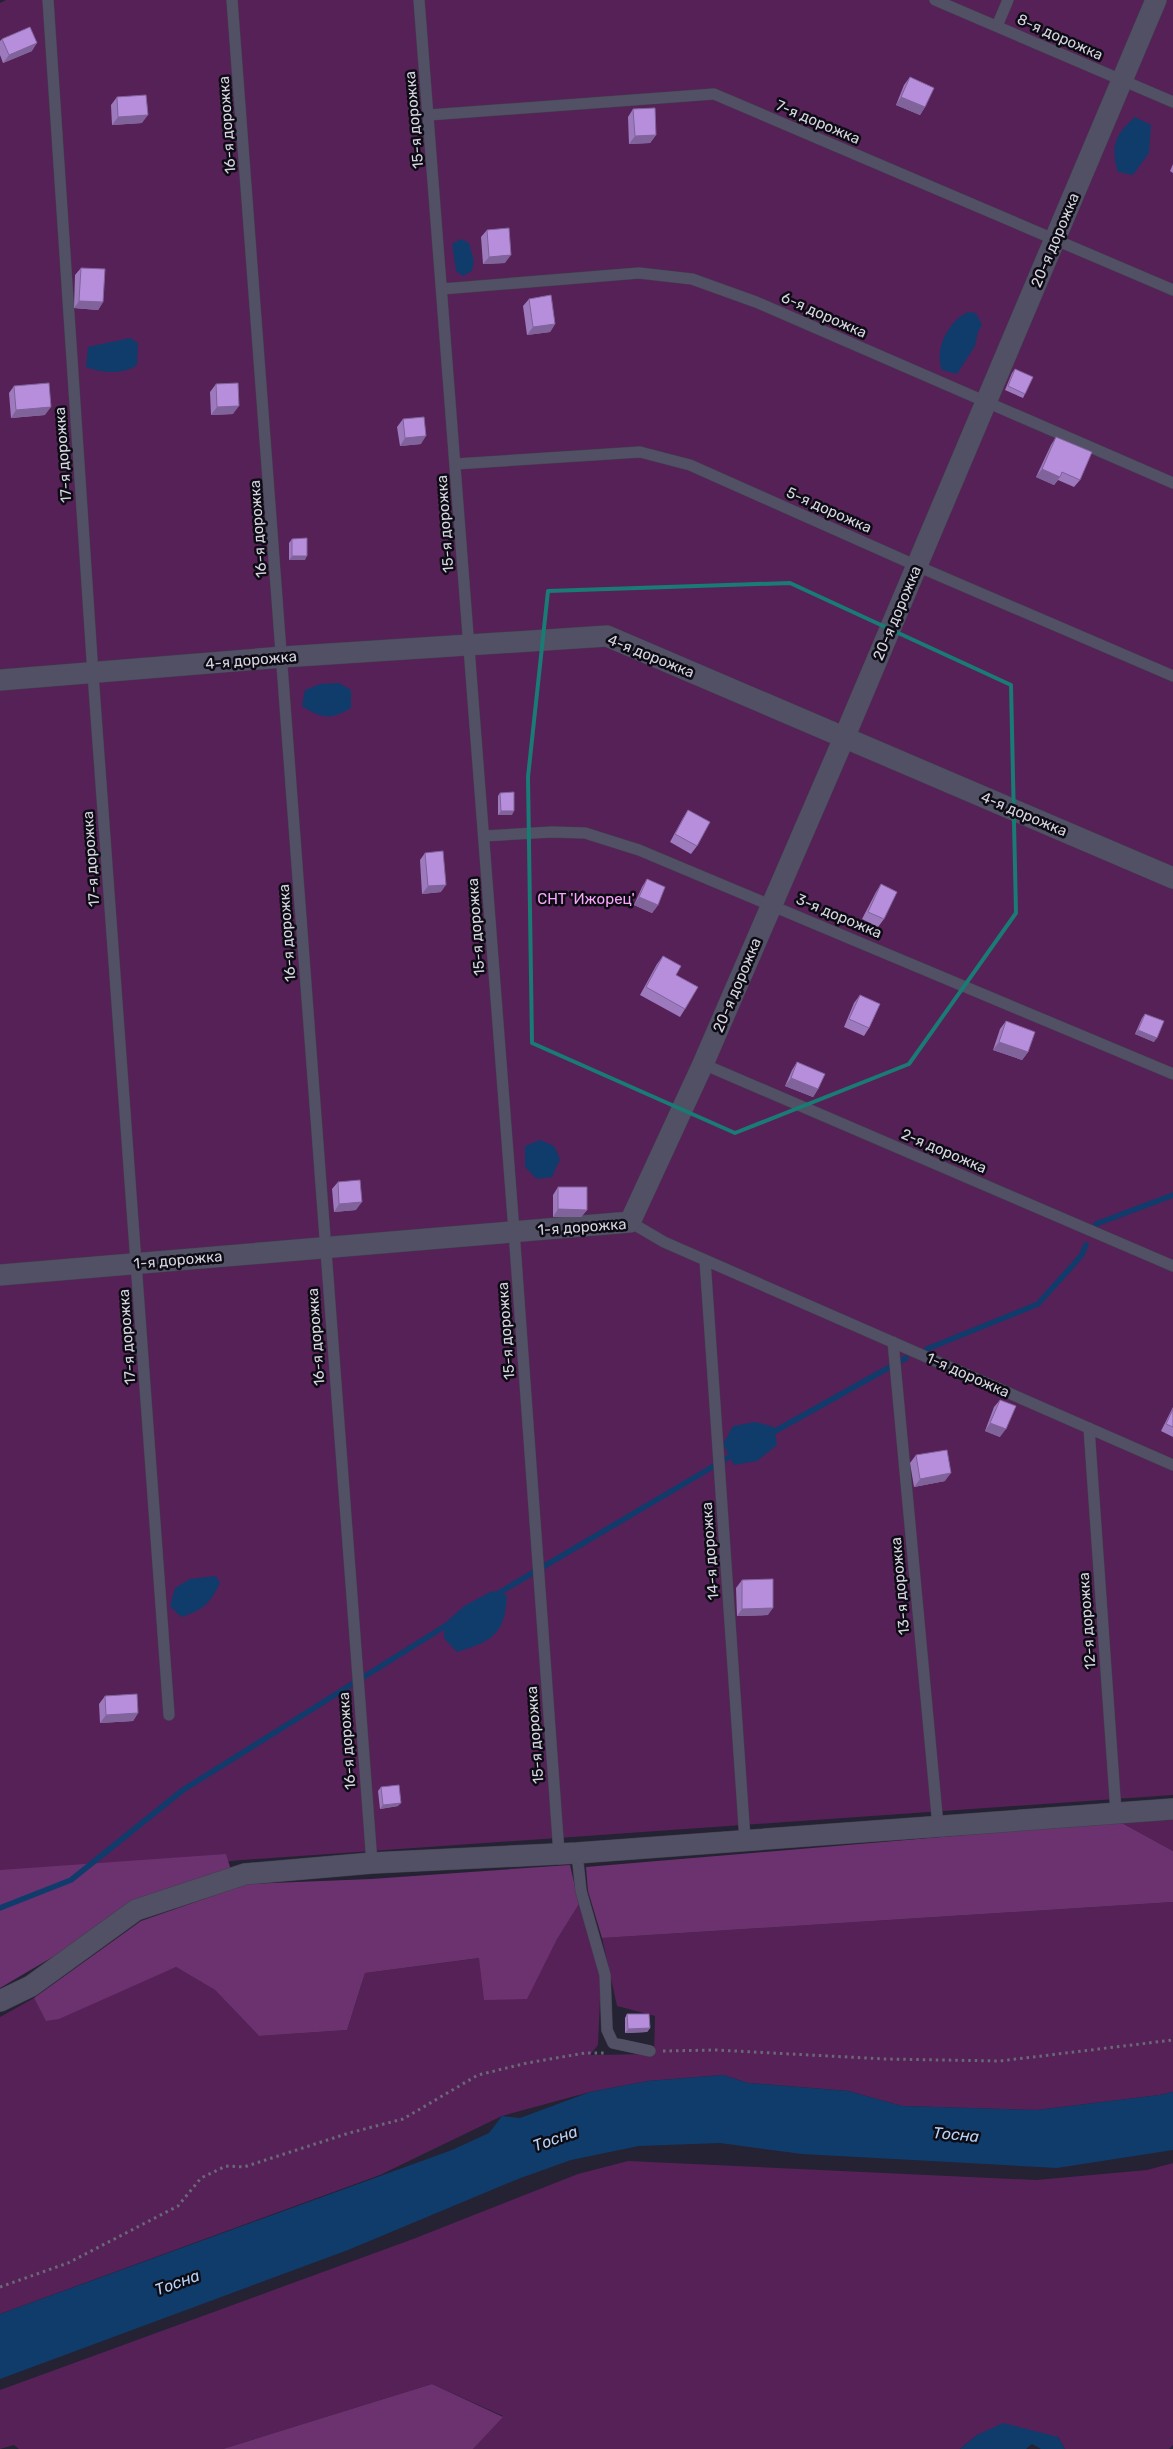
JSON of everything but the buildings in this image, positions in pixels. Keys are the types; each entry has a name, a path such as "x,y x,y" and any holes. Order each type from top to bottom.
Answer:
{"street":[{"name":"20-я дорожка","path":"630,1222 703,1064 844,738 1156,0"},
{"name":"4-я дорожка","path":"0,680 284,657 607,636 1173,878"},
{"name":"1-я дорожка","path":"0,1275 630,1222"},
{"path":"0,2001 31,1986 136,1910 245,1874 372,1863 568,1853 1173,1809"}],"lane":[{"name":"17-я дорожка","path":"48,0 92,674 169,1715"},
{"name":"16-я дорожка","path":"232,0 284,657 324,1248 372,1863"},
{"name":"15-я дорожка","path":"419,0 484,836 539,1582 568,1853 582,1891 605,1975 607,2030 613,2043 650,2051"},
{"name":"8-я дорожка","path":"935,0 1173,102"},
{"path":"997,26 1008,0"},
{"name":"7-я дорожка","path":"429,115 714,94 1173,290"},
{"name":"6-я дорожка","path":"442,290 639,273 692,280 756,302 1173,483"},
{"name":"5-я дорожка","path":"455,464 640,452 690,465 917,566 1173,676"},
{"name":"3-я дорожка","path":"484,836 552,832 585,833 639,850 772,904 1173,1074"},
{"name":"2-я дорожка","path":"703,1064 1173,1266"},
{"name":"1-я дорожка","path":"630,1222 664,1242 893,1347 1173,1465"},
{"name":"14-я дорожка","path":"705,1260 746,1840"},
{"name":"13-я дорожка","path":"893,1347 938,1826"},
{"name":"12-я дорожка","path":"1089,1428 1116,1812"}],"path":[{"path":"650,2051 716,2050 885,2059 1000,2061 1173,2040"},
{"path":"0,2287 68,2263 178,2206 201,2178 226,2166 244,2167 349,2133 403,2120 478,2075 537,2061 613,2052"}],"highlighted area":[{"path":"790,583 1011,685 1016,913 909,1064 735,1133 532,1043 528,777 548,591"}],"green space":[{"name":"СНТ 'Ижорец'","path":"6,0 1173,0 1173,1795 242,1860 0,1883 0,3"},
{"path":"1173,1820 1173,1851 1120,1822"},
{"path":"1173,1902 1173,2092 1037,2110 902,2106 848,2091 748,2083 723,2075 648,2081 590,2092 502,2116 380,2175 0,2314 0,2017 34,1998 46,2020 176,1967 215,1990 259,2036 347,2030 365,1973 480,1958 556,1941 579,1904 601,1978 598,2045 590,2055 654,2054 655,2016 617,2006 602,1938"},
{"path":"628,2161 1036,2180 1147,2170 1173,2163 1173,2445 1169,2449 1065,2449 1058,2437 977,2435 960,2449 473,2449 503,2416 432,2384 223,2449 19,2449 14,2445 0,2449 0,2390 413,2239 578,2174"}],"shaded area":[{"path":"1120,1822 1173,1851 1173,1902 602,1938 588,1891 586,1867"},
{"path":"226,1854 231,1870 56,1955 0,1988 0,1870"},
{"path":"570,1865 579,1904 556,1941 527,1999 484,2000 479,1958 365,1973 347,2030 259,2036 215,1990 176,1967 59,2019 46,2021 34,1998 141,1921 247,1884 371,1879"},
{"path":"432,2384 503,2417 473,2449 223,2449"}],"water":[{"path":"1135,117 1151,125 1149,153 1133,175 1118,172 1114,155 1119,135"},
{"path":"461,239 469,243 474,261 472,271 463,276 456,271 452,244"},
{"path":"968,312 976,313 982,325 978,332 975,346 957,374 942,370 940,354 944,337 954,322"},
{"path":"130,338 138,343 137,365 119,372 99,371 86,367 88,347"},
{"path":"339,683 351,690 351,708 338,715 321,716 302,706 305,690 320,684"},
{"path":"540,1140 554,1146 560,1159 552,1177 537,1179 525,1167 525,1146"},
{"path":"755,1422 774,1427 777,1445 757,1461 734,1465 723,1444 733,1426"},
{"path":"216,1576 220,1583 213,1596 200,1609 181,1617 170,1606 175,1588 190,1579"},
{"path":"492,1591 507,1595 506,1608 500,1627 495,1634 480,1644 457,1652 444,1638 444,1624 464,1606"},
{"name":"Тосна","path":"723,2075 748,2083 848,2091 902,2106 1037,2110 1173,2092 1173,2150 1057,2168 802,2154 720,2143 639,2146 571,2160 518,2179 348,2250 0,2379 0,2314 452,2150 489,2133 502,2116 520,2118 590,2092 648,2081"},
{"path":"1003,2423 1058,2437 1065,2449 1041,2449 1032,2444 1026,2449 960,2449 977,2435"}],"waterway":[{"path":"1096,1224 1173,1195"},
{"path":"927,1349 1038,1304 1081,1256 1086,1245"},
{"path":"768,1435 906,1358"},
{"path":"492,1597 736,1453"},
{"path":"0,1908 71,1880 183,1790 450,1623"}]}
